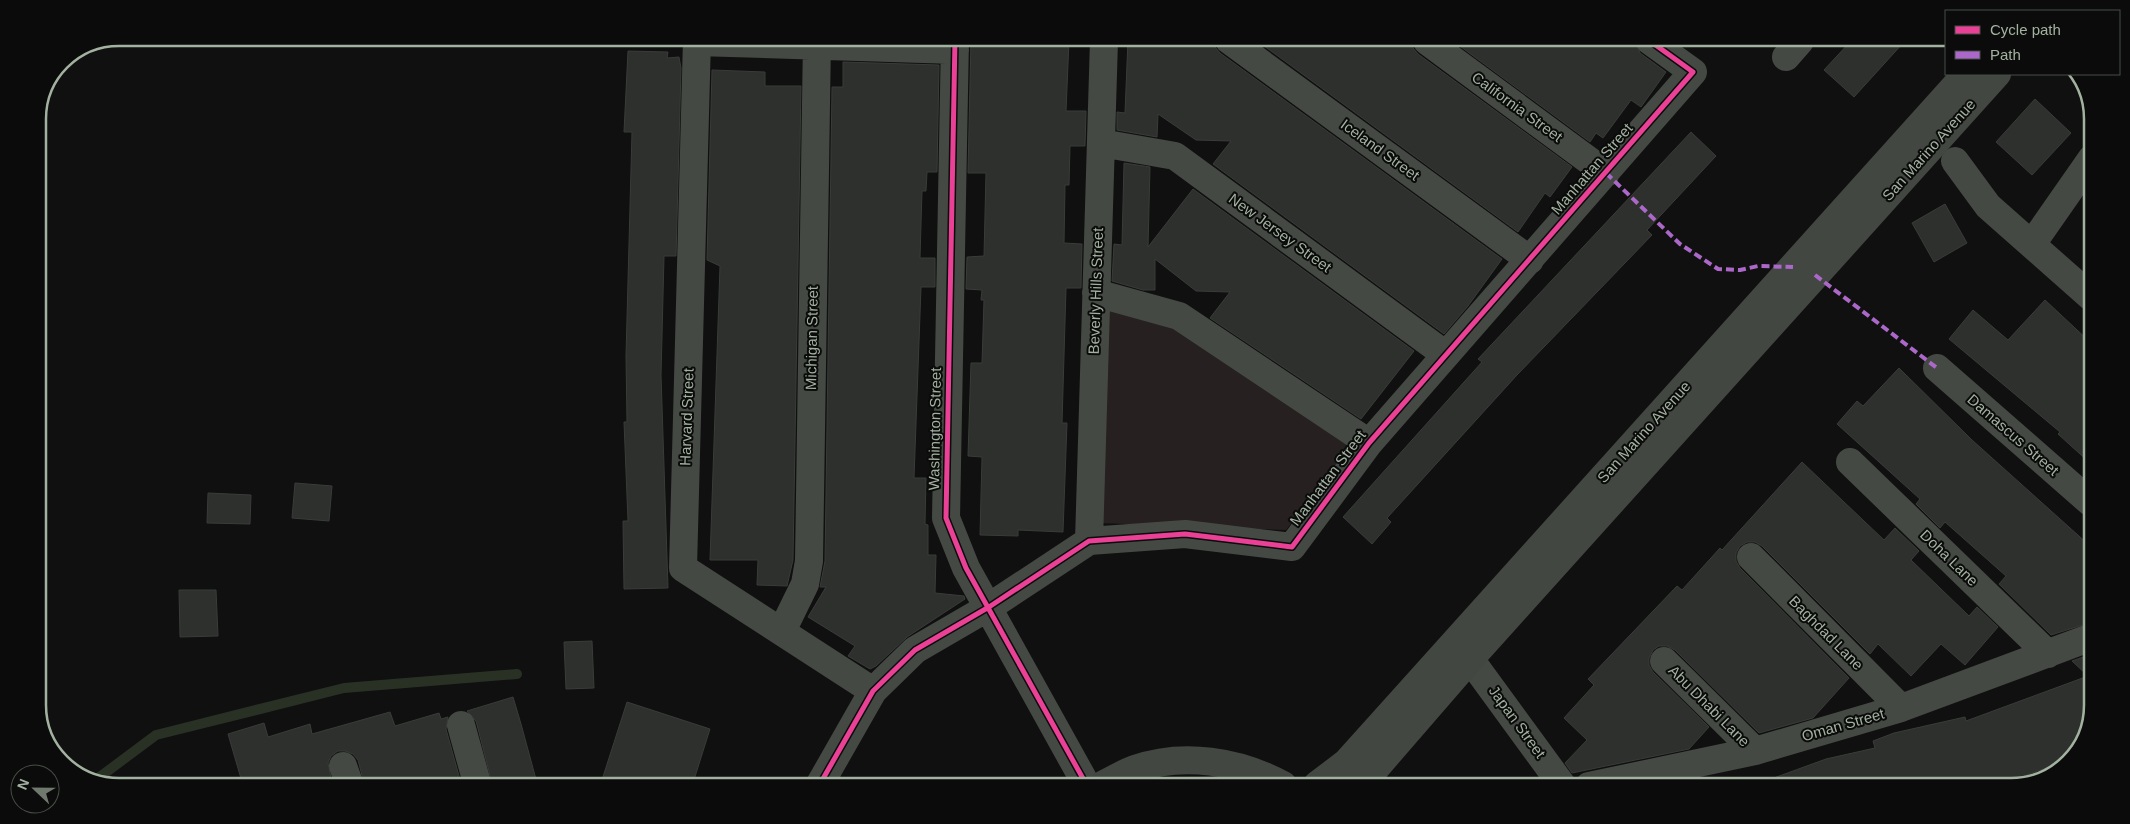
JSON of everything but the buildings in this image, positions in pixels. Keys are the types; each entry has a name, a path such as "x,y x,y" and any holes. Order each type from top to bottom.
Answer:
{"main road":[{"name":"San Marino Avenue","path":"1327,778 1346,764 1965,75"},
{"name":"San Marino Avenue","path":"1367,778 1470,659 1996,75"},
{"path":"1116,778 1135,769 1185,760 1234,765 1266,778"}],"street":[{"name":"Harvard Street","path":"697,46 683,568 873,691"},
{"name":"Michigan Street","path":"782,631 805,584 809,561 817,46"},
{"name":"Washington Street","path":"955,46 946,518 966,568 1083,778"},
{"name":"Beverly Hills Street","path":"1089,541 1104,46"},
{"name":"Iceland Street","path":"1237,46 1530,260"},
{"name":"California Street","path":"1435,46 1606,173"},
{"name":"Manhattan Street","path":"823,778 873,691 915,650 989,607 1089,541 1185,534 1292,547 1369,443 1693,72 1657,46"},
{"name":"New Jersey Street","path":"1101,143 1176,156 1446,354"},
{"path":"1955,161 1988,206 2084,291"},
{"path":"2032,244 2084,169"},
{"path":"1096,293 1179,316 1369,443"},
{"name":"Damascus Street","path":"1937,368 2084,497"},
{"name":"Doha Lane","path":"1850,462 2048,654"},
{"name":"Baghdad Lane","path":"1751,557 1901,708"},
{"name":"Oman Street","path":"1627,778 1755,751 1901,708 2084,640"},
{"name":"Japan Street","path":"1470,659 1556,778"},
{"name":"Abu Dhabi Lane","path":"1664,660 1755,751"},
{"path":"461,725 476,778"}],"shaded area":[{"path":"1106,304 1171,323 1353,446 1286,530 1099,523"},
{"path":"1215,776 1221,778 1161,778"}],"waterway":[{"path":"102,775 156,735 344,688 517,674"}],"marked path":[{"path":"1606,173 1680,244 1718,269 1740,270 1758,266 1793,267"},
{"path":"1815,275 1937,368"}],"cycle path":[{"path":"955,46 946,518 966,568 1083,778"},
{"path":"823,778 873,691 915,650 989,607 1089,541 1185,534 1292,547 1369,443 1693,72 1657,46"}]}
